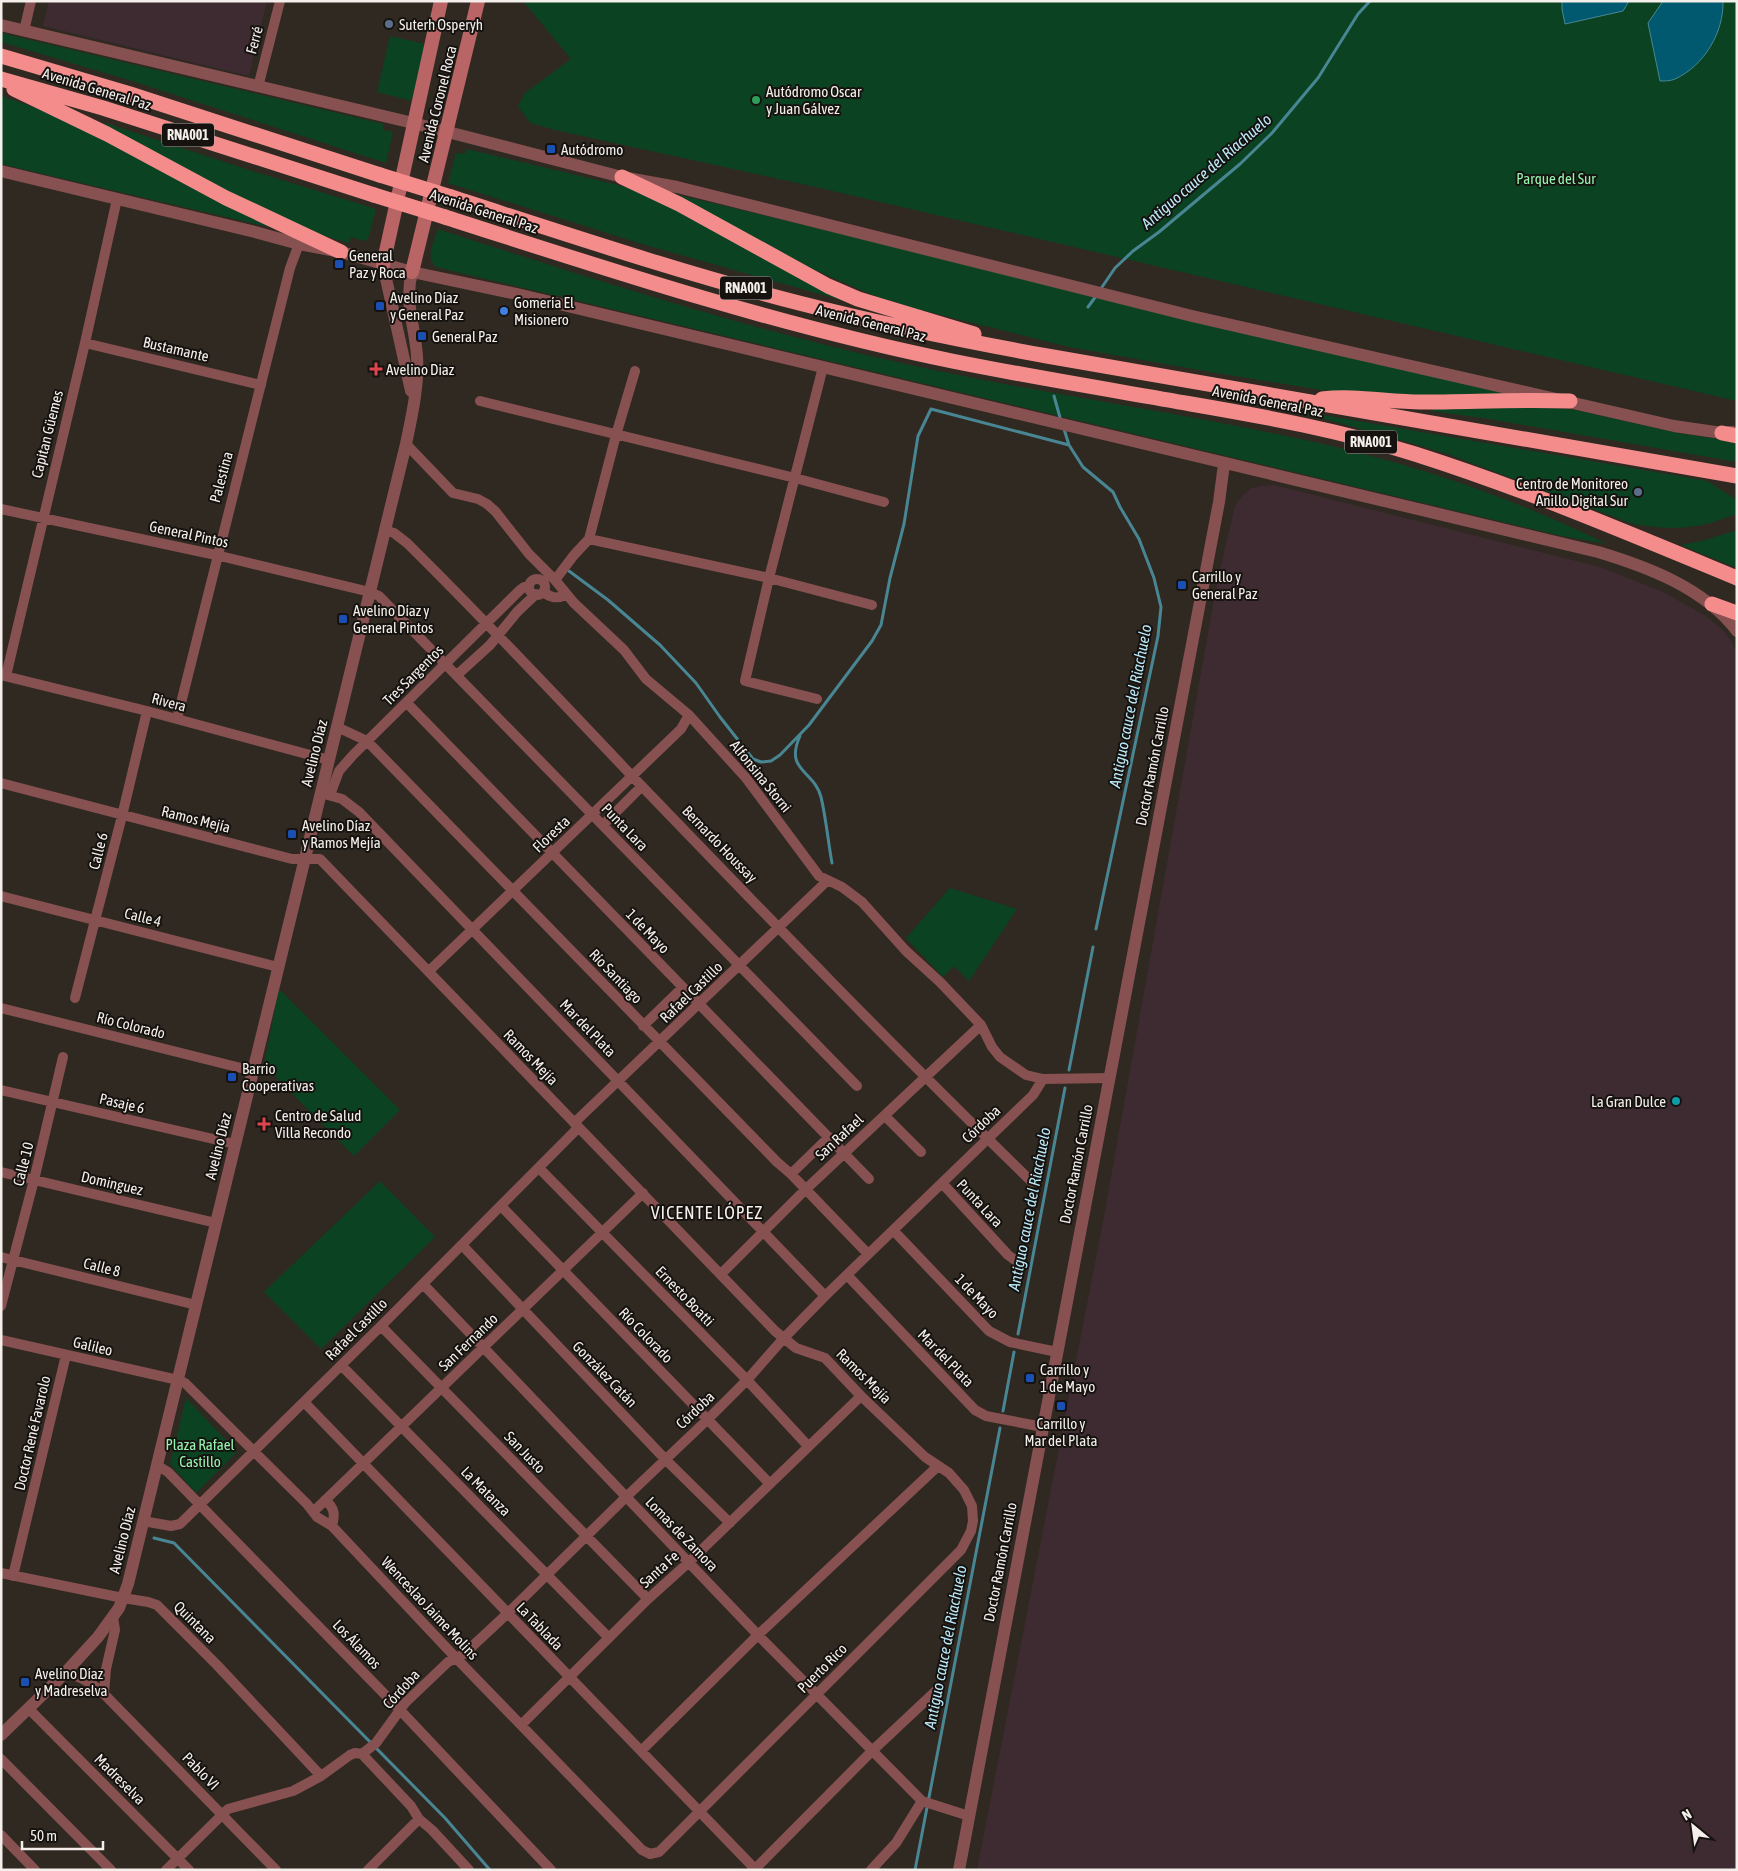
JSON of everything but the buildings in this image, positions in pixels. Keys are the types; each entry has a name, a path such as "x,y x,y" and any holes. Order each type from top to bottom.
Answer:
{"highway":[{"name":"Avenida General Paz","path":"1,56 130,94 620,251 797,302 936,336 1737,476"},
{"name":"Avenida General Paz","path":"1,79 103,108 603,268 750,312 949,360 1269,418 1342,434 1415,454 1575,513 1737,578"},
{"path":"1,84 107,134 234,202 341,252"},
{"path":"622,177 679,204 828,286 858,299 1048,356"},
{"path":"1302,401 1342,397 1420,402 1570,401"},
{"path":"1712,604 1737,612"}],"main road":[{"name":"Avenida Coronel Roca","path":"383,265 413,123 442,1"},
{"name":"Avenida Coronel Roca","path":"412,272 478,1"}],"street":[{"path":"24,31 31,1"},
{"name":"Ferré","path":"258,87 280,1"},
{"path":"1,25 413,123 622,177 677,188 1192,316 1674,426 1732,433"},
{"path":"1,171 299,244 341,252 412,272 517,294 1598,552 1654,571 1712,604 1737,631"},
{"name":"Capitan Güemes","path":"4,676 85,343 117,199"},
{"name":"Palestina","path":"177,719 216,555 290,268 299,244"},
{"name":"Avelino Díaz","path":"383,265 395,323 407,367 414,406"},
{"name":"Avelino Díaz","path":"1,1735 98,1638 113,1617 123,1598 158,1466 278,967 305,860 325,794 329,760 336,727 406,444 414,406 418,364 408,294 412,272"},
{"name":"Bustamante","path":"85,343 261,384"},
{"path":"817,699 745,681 769,578 823,367"},
{"path":"554,580 589,539 635,371"},
{"path":"480,401 795,478 884,502"},
{"name":"Alfonsina Storni","path":"406,444 453,493 478,499 495,511 528,554 624,650 646,679 689,715 746,778 820,876 826,881 842,887 862,902 906,951 940,982 981,1025 1000,1058 1026,1075 1043,1079 1109,1078"},
{"name":"Doctor Ramón Carrillo","path":"959,1870 1219,502 1224,464"},
{"name":"General Pintos","path":"1,509 216,555 370,592"},
{"name":"Bernardo Houssay","path":"384,530 394,533 407,543 487,622 642,786 926,1078 1032,1182"},
{"path":"589,539 769,578 872,605"},
{"name":"Tres Sargentos","path":"325,794 339,772 367,741 445,662 520,590 524,587 536,591 499,635 457,675"},
{"path":"536,591 558,598 566,594"},
{"name":"Punta Lara","path":"370,592 379,596 445,662 739,966 858,1086"},
{"name":"Rivera","path":"4,676 147,711 329,760"},
{"name":"1 de Mayo","path":"406,703 869,1179"},
{"name":"Calle 6","path":"75,998 147,711"},
{"name":"Floresta","path":"429,971 681,729 689,715"},
{"name":"Río Santiago","path":"336,727 367,741 868,1254"},
{"name":"Ramos Mejía","path":"1,783 292,859 320,859 328,865 576,1126 783,1339 803,1351 825,1358 861,1396 925,1457 949,1473 964,1490"},
{"path":"602,825 642,786"},
{"name":"Mar del Plata","path":"325,794 342,799 359,812 825,1296"},
{"name":"Rafael Castillo","path":"144,1521 175,1526 180,1524 255,1452 539,1168 619,1081 826,881"},
{"name":"Calle 4","path":"1,896 278,967"},
{"path":"644,1026 682,988"},
{"name":"Río Colorado","path":"1,1008 253,1071"},
{"name":"San Rafael","path":"721,1274 805,1190 981,1025"},
{"name":"Calle 10","path":"1,1306 34,1180 63,1057"},
{"name":"Córdoba","path":"369,1749 405,1703 448,1662 464,1654 507,1614 707,1420 825,1296 1033,1095 1043,1079"},
{"name":"Pasaje 6","path":"1,1090 235,1144"},
{"path":"884,1116 921,1152"},
{"path":"791,1174 829,1137"},
{"name":"Ernesto Boatti","path":"539,1168 747,1380 808,1446"},
{"name":"Dominguez","path":"1,1172 216,1223"},
{"name":"Punta Lara","path":"942,1183 1008,1255 1019,1264"},
{"name":"San Fernando","path":"313,1512 643,1194"},
{"name":"Río Colorado","path":"501,1206 770,1484"},
{"name":"1 de Mayo","path":"893,1230 989,1330 1010,1342 1057,1352"},
{"name":"González Catán","path":"462,1244 665,1459 730,1523"},
{"name":"Calle 8","path":"1,1257 196,1305"},
{"name":"Mar del Plata","path":"847,1275 975,1410 986,1416 1042,1427"},
{"name":"Lomas de Zamora","path":"423,1284 688,1563 922,1801"},
{"name":"San Justo","path":"381,1326 648,1599"},
{"name":"Galileo","path":"1,1340 178,1380"},
{"name":"Doctor René Favarolo","path":"13,1576 66,1355"},
{"name":"La Matanza","path":"341,1365 609,1638"},
{"name":"Wenceslao Jaime Molins","path":"178,1380 185,1384 255,1452 322,1521 332,1526 456,1658 642,1850 650,1854 659,1852"},
{"name":"Santa Fe","path":"521,1725 648,1599 730,1523 861,1396"},
{"name":"La Tablada","path":"304,1402 755,1870"},
{"name":"Los Álamos","path":"158,1466 168,1472 400,1710 551,1870"},
{"path":"641,1751 758,1635 938,1466"},
{"name":"Puerto Rico","path":"659,1852 961,1550 971,1531 973,1521 972,1506 964,1490"},
{"path":"326,1500 334,1511 332,1526"},
{"name":"Quintana","path":"1,1573 157,1605 217,1665 321,1776"},
{"path":"104,1694 106,1669 115,1630 113,1617"},
{"name":"Pablo VI","path":"65,1673 91,1682 104,1694 276,1870"},
{"path":"755,1870 872,1751 938,1689"},
{"name":"Madreselva","path":"29,1709 189,1870"},
{"path":"166,1870 222,1814 234,1806 293,1791 321,1776 350,1755 369,1749 419,1819 469,1870"},
{"path":"1,1759 111,1870"},
{"path":"871,1870 896,1843 922,1801 969,1816"},
{"path":"368,1870 419,1819"},
{"path":"1,1835 35,1870"}],"shaded area":[{"path":"49,1 267,1 249,76 43,26"},
{"path":"1274,485 1600,567 1661,591 1706,616 1724,631 1737,654 1737,1870 977,1870 1103,1222 1218,578 1235,506 1242,496 1252,488"}],"green space":[{"name":"Parque del Sur","path":"523,1 1737,1 1737,401 820,188 530,123 518,106 525,93 571,59"},
{"path":"1,33 383,124 383,130 393,132 386,163 132,81 1,42"},
{"path":"390,36 425,44 412,101 377,92"},
{"path":"1,96 42,110 73,124 273,226 273,228 1,164"},
{"path":"106,123 376,209 368,239 365,241 351,237 349,243 301,229 104,127"},
{"path":"467,149 648,194 844,301 642,244 448,183 456,153 465,154"},
{"path":"670,193 1504,393 1503,395 1366,397 1069,347 921,310 875,296 808,267"},
{"path":"438,229 670,302 847,350 964,376 1253,429 1398,463 1520,505 1607,544 1562,536 436,267 431,259 431,254"},
{"path":"1241,401 1707,481 1737,500 1737,514 1704,525 1684,527 1664,528 1633,524 1448,454 1329,420"},
{"path":"1542,406 1575,410 1678,433 1737,442 1737,462 1489,419 1431,411 1432,408"},
{"path":"1737,530 1737,568 1681,545 1702,541"},
{"path":"950,888 1017,909 969,981 954,966 943,977 906,938"},
{"path":"279,989 400,1110 354,1156 264,1065"},
{"path":"380,1181 435,1237 321,1349 264,1292"},
{"name":"Plaza Rafael Castillo","path":"186,1398 237,1452 196,1493 170,1464"}],"water":[{"path":"1562,1 1629,1 1623,11 1565,24"},
{"path":"1663,1 1723,1 1720,24 1710,47 1695,66 1673,80 1668,81 1660,81 1648,23"}],"waterway":[{"name":"Antiguo cauce del Riachuelo","path":"1100,290 1115,268 1133,251 1159,232 1240,164 1272,133 1318,78 1358,14 1370,1"},
{"name":"Antiguo cauce del Riachuelo","path":"1088,307 1096,296"},
{"name":"Antiguo cauce del Riachuelo","path":"1054,396 1061,421"},
{"path":"569,571 608,600 660,645 696,683 753,759 761,762 771,761 780,755 809,725 872,641 881,625 890,578 904,524 918,436 931,409 1069,445"},
{"name":"Antiguo cauce del Riachuelo","path":"1064,429 1069,445 1083,467 1113,492 1139,539 1154,578 1161,607 1158,636 1096,929"},
{"path":"800,736 796,748 798,764 813,781 821,797 832,863"},
{"name":"Antiguo cauce del Riachuelo","path":"1069,1070 1093,947"},
{"name":"Antiguo cauce del Riachuelo","path":"1018,1334 1065,1088"},
{"name":"Antiguo cauce del Riachuelo","path":"1003,1411 1014,1352"},
{"name":"Antiguo cauce del Riachuelo","path":"915,1870 1000,1428"},
{"path":"154,1538 174,1543 445,1818 490,1870"}],"place":[{"name":"Suterh Osperyh","path":"389,24"},
{"name":"Autódromo Oscar y Juan Gálvez","path":"756,100"},
{"name":"Autódromo","path":"551,149"},
{"name":"General Paz y Roca","path":"339,264"},
{"name":"Avelino Díaz y General Paz","path":"380,306"},
{"name":"Gomería El Misionero","path":"504,311"},
{"name":"General Paz","path":"422,336"},
{"name":"Avelino Diaz","path":"376,369"},
{"name":"Centro de Monitoreo Anillo Digital Sur","path":"1638,492"},
{"name":"Carrillo y General Paz","path":"1182,585"},
{"name":"Avelino Díaz y General Pintos","path":"343,619"},
{"name":"Avelino Díaz y Ramos Mejía","path":"292,834"},
{"name":"Barrio Cooperativas","path":"232,1077"},
{"name":"La Gran Dulce","path":"1676,1101"},
{"name":"Centro de Salud Villa Recondo","path":"264,1124"},
{"name":"Carrillo y 1 de Mayo","path":"1030,1378"},
{"name":"Carrillo y Mar del Plata","path":"1061,1406"},
{"name":"Avelino Díaz y Madreselva","path":"25,1682"}],"district":[{"name":"VICENTE LÓPEZ","path":"707,1212"}]}
